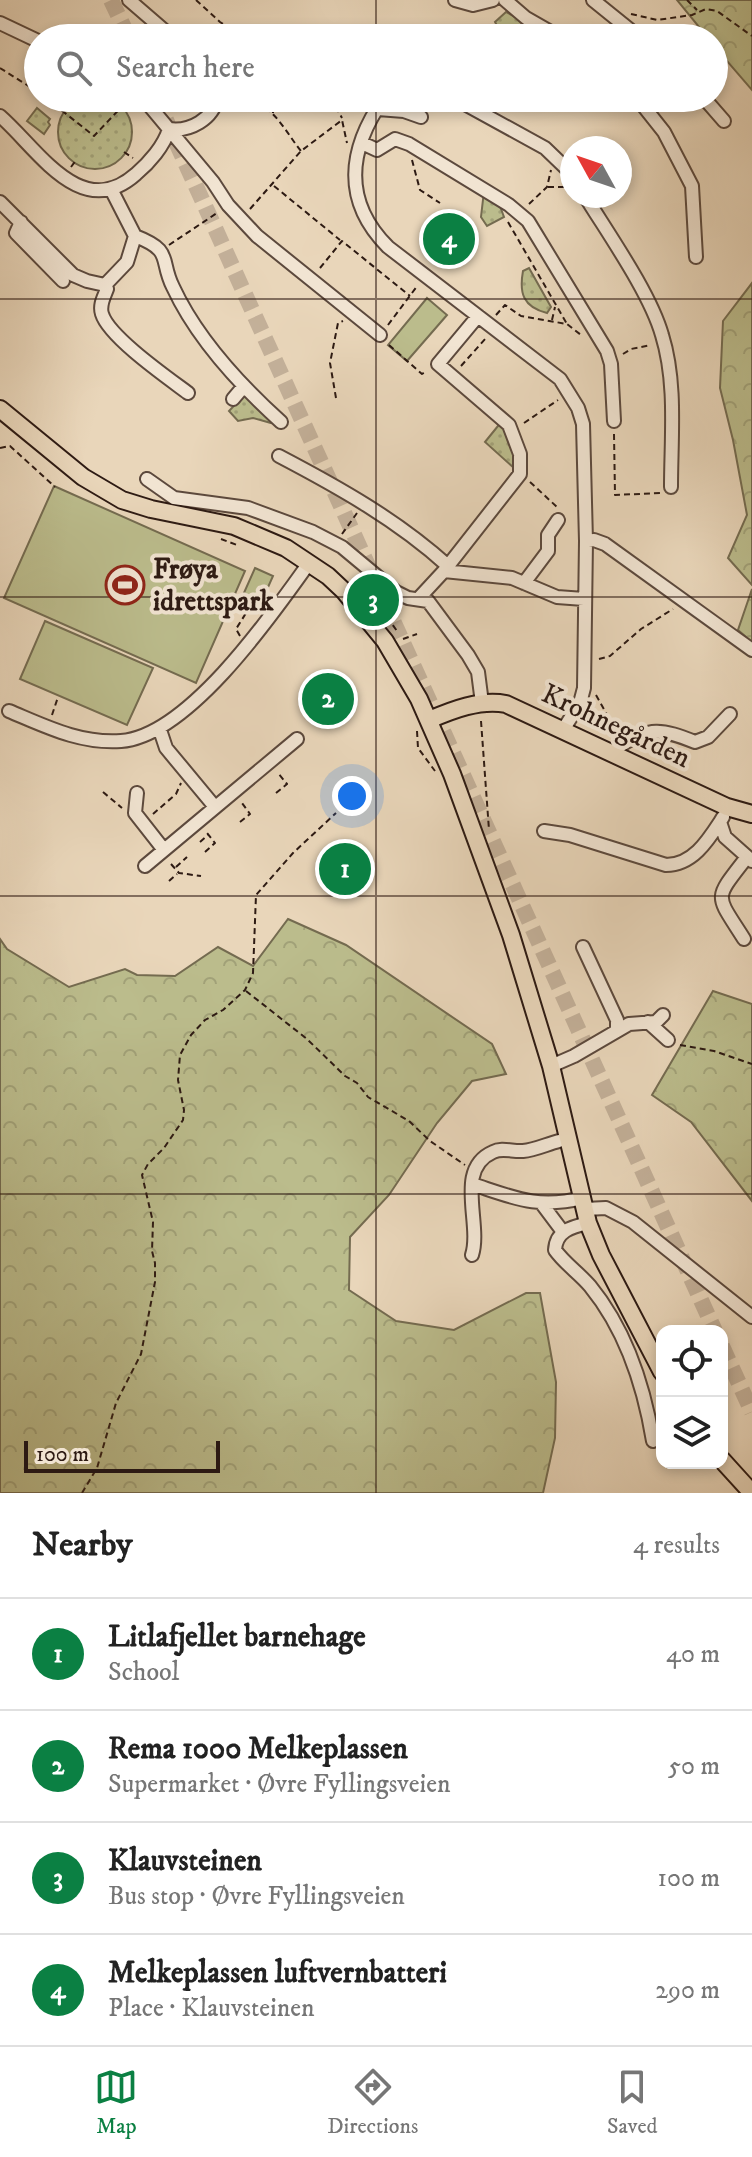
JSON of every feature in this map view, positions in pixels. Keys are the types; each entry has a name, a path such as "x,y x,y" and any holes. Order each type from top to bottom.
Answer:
{"main road":[{"path":"0,409 83,477 122,500 234,526 286,548 344,591 385,641 423,722 452,774 511,935 551,1066 586,1210 601,1255 656,1360"},
{"name":"Krohnegården","path":"423,722 482,703 506,704 563,730 724,814 752,814"},
{"path":"728,1467 752,1493"}],"street":[{"path":"129,0 157,24"},
{"path":"455,0 473,5 493,0"},
{"path":"505,0 536,24"},
{"path":"593,0 622,23"},
{"path":"0,23 24,34"},
{"path":"155,112 228,205 257,236 380,335"},
{"path":"377,112 357,159 355,191 365,221 388,247 560,379 583,424 586,663 580,703 563,730"},
{"path":"407,112 421,117"},
{"path":"480,112 526,136 560,162"},
{"path":"648,112 664,132 692,186 696,257"},
{"path":"716,112 724,121"},
{"path":"169,129 185,130 211,114"},
{"path":"0,116 68,181 98,191 112,191 137,173 163,144 169,129"},
{"path":"362,143 377,150 395,139 413,146 514,208 528,221 607,351 611,364 614,421"},
{"path":"112,191 135,236 159,250 166,259 171,285 199,333 244,386 281,422"},
{"path":"0,202 73,275 105,285"},
{"path":"592,208 662,332 669,361 671,392 671,487"},
{"path":"21,222 16,233 63,281"},
{"path":"105,285 127,262 135,236"},
{"path":"105,285 107,289 101,310 105,320 145,361 188,393"},
{"path":"419,598 446,569 520,474 520,454 512,431 438,364 478,316"},
{"path":"233,399 244,386"},
{"path":"279,456 377,510 414,536 446,569 524,583 557,597 584,599"},
{"path":"147,479 174,498 248,508 313,532 342,547 396,592 432,604 478,672 482,703"},
{"path":"524,583 548,551 548,535 558,520"},
{"path":"586,541 605,544 752,650"},
{"path":"9,711 83,739 124,741 160,730 215,681 309,563"},
{"name":"Krohnegården","path":"622,742 657,730 695,742 711,735 730,714"},
{"path":"160,730 166,748 215,807"},
{"path":"145,866 297,739"},
{"path":"137,793 135,810 163,851"},
{"path":"544,831 570,835 666,865 677,865 691,859 724,814"},
{"name":"Krohnegården","path":"724,814 725,837 750,859 724,886 721,896 723,905 744,939"},
{"path":"583,947 617,1020 617,1031"},
{"path":"551,1066 629,1024 656,1022 663,1015"},
{"path":"648,1022 668,1040"},
{"path":"472,1255 475,1236 472,1178 481,1160 493,1151 523,1151 559,1141"},
{"path":"472,1178 518,1200 586,1210 606,1208 633,1222 752,1317"},
{"path":"542,1204 563,1232"},
{"path":"586,1210 555,1241 555,1250 591,1287 627,1347 646,1399 653,1441"}],"path":[{"path":"196,0 223,24"},
{"path":"687,0 698,11"},
{"path":"622,23 632,12 657,20 692,15 706,9 717,11 752,36"},
{"path":"0,68 24,83"},
{"path":"64,112 94,136 117,112"},
{"path":"211,114 217,112"},
{"path":"268,112 301,151"},
{"path":"338,112 347,152 357,159"},
{"path":"241,219 301,151 342,120"},
{"path":"413,146 417,186 440,203"},
{"path":"273,185 411,297"},
{"path":"560,187 547,187 524,209 514,208 507,213 507,220 567,324 600,350 607,351"},
{"path":"159,250 228,205"},
{"path":"310,280 342,241"},
{"path":"424,275 411,297 380,335 422,374 438,364"},
{"path":"493,319 505,305 521,316 567,324"},
{"path":"551,322 555,306"},
{"path":"336,398 330,363 338,323 343,321 350,324 358,318"},
{"path":"453,376 490,332"},
{"path":"620,356 631,349 654,344 655,338 662,332"},
{"path":"512,431 569,392"},
{"path":"614,421 615,495 665,493 671,487"},
{"path":"0,448 10,446 55,487"},
{"path":"520,474 553,501 558,508 558,520"},
{"path":"344,531 349,524"},
{"path":"355,584 373,597 401,640 417,634"},
{"path":"586,663 610,656 641,629 673,609"},
{"path":"248,610 236,629 236,633 248,642"},
{"path":"584,686 593,689 622,742"},
{"path":"55,707 58,697"},
{"path":"482,703 480,715 489,833"},
{"path":"423,722 418,748 425,761 442,778"},
{"path":"269,763 287,784 276,793"},
{"path":"142,823 171,799 189,776"},
{"path":"103,792 119,807 135,810"},
{"path":"233,792 250,814 240,822"},
{"path":"82,1493 97,1468 116,1403 141,1354 155,1282 153,1222 142,1175 183,1120 178,1080 180,1055 191,1035 205,1020 245,990 253,973 256,895 293,853 336,813"},
{"path":"198,822 215,843 205,852"},
{"path":"200,842 208,835"},
{"path":"163,851 179,873 201,876"},
{"path":"175,868 187,857"},
{"path":"169,881 179,873"},
{"path":"245,990 307,1039 345,1076 357,1083 368,1097 409,1121 472,1178"},
{"path":"668,1040 752,1064"}],"green space":[{"path":"677,0 752,0 752,90 728,62 728,24 697,24"},
{"path":"506,12 524,22 496,24"},
{"path":"34,112 42,112 50,119 50,125 44,134 27,121"},
{"path":"64,112 126,112 132,125 132,139 126,153 116,163 102,169 88,169 74,163 64,153 58,139 58,125"},
{"path":"484,191 498,201 504,217 487,226 481,217"},
{"path":"529,268 551,307 547,313 533,307 524,298 523,271"},
{"path":"752,283 752,585 728,558 747,515 720,388 723,321"},
{"path":"427,298 447,315 407,361 388,345"},
{"path":"245,394 273,420 271,423 253,418 238,421 229,411"},
{"path":"502,421 516,457 515,469 485,442"},
{"name":"Frøya idrettspark","path":"54,486 245,571 196,683 4,598"},
{"path":"255,568 273,576 257,612 239,604"},
{"path":"752,589 752,642 738,630"},
{"path":"45,621 153,668 127,725 20,679"},
{"path":"288,919 346,945 492,1044 506,1074 472,1081 437,1123 389,1195 350,1237 349,1290 396,1321 454,1330 526,1293 540,1293 556,1382 555,1438 543,1493 0,1493 0,939 7,949 69,987 125,969 137,975 175,976 218,947 253,966"},
{"path":"713,991 752,1004 752,1201 691,1122 652,1095"}],"tunnel":[{"path":"111,0 122,24"},
{"path":"162,112 712,1325"},
{"path":"728,1359 752,1412"}],"place":[{"name":"Melkeplassen luftvernbatteri","path":"449,239"},
{"name":"Frøya idrettspark","path":"125,585"},
{"name":"Klauvsteinen","path":"373,600"},
{"name":"Rema 1000 Melkeplassen","path":"328,699"},
{"name":"Litlafjellet barnehage","path":"345,869"}]}
